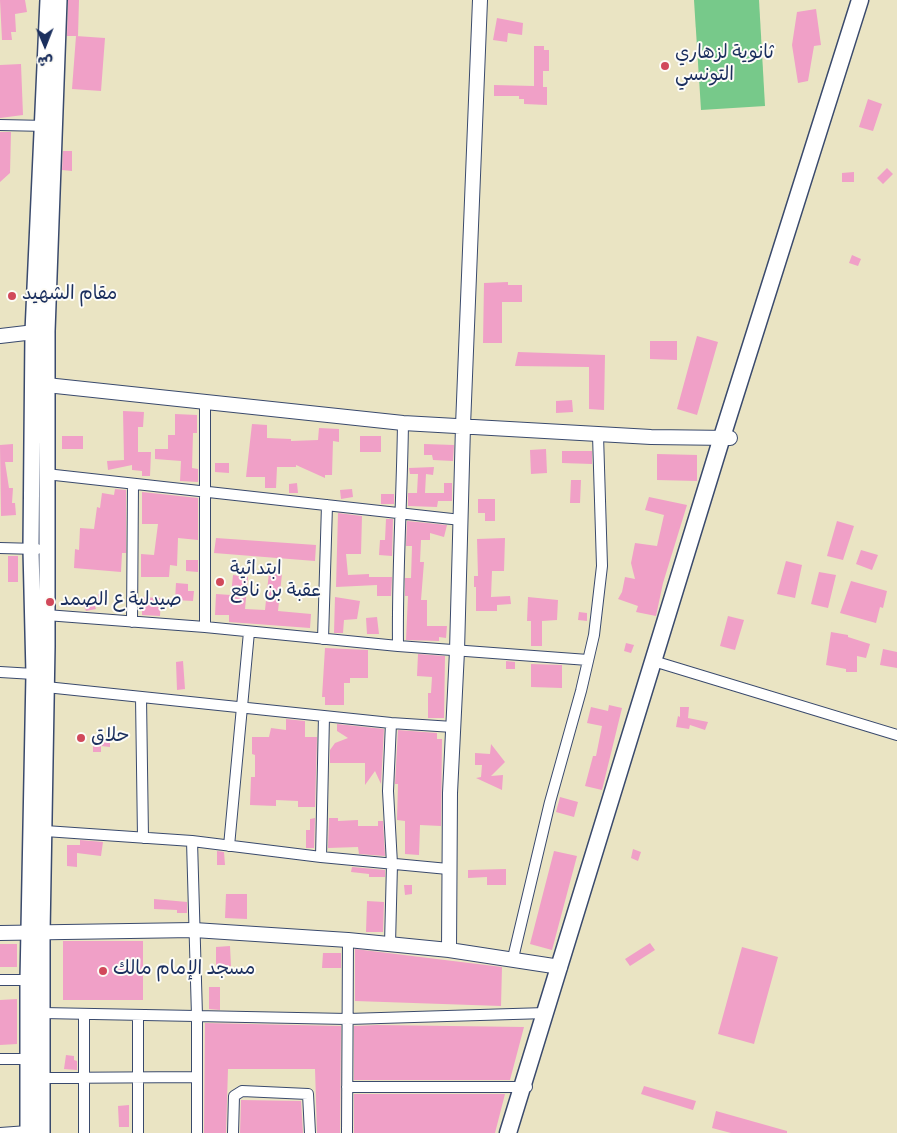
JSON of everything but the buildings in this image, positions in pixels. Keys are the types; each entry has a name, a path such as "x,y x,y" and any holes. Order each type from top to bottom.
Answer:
{"main road":[{"path":"33,1132 42,1078 43,1013 35,933 34,674 38,550 40,331 48,126 48,0"},
{"path":"48,126 59,0"},
{"path":"516,1133 546,1012 726,437 860,0"},
{"path":"560,967 572,950 660,663 726,437 867,0"},
{"path":"33,1132 28,1059 28,980 35,933 45,830 46,615 38,550 46,474 40,384"},
{"path":"508,1133 527,1087"}],"street":[{"path":"449,950 448,869 480,0"},
{"path":"0,125 48,126"},
{"path":"0,336 40,331"},
{"path":"40,384 403,423 598,435 726,437"},
{"path":"205,402 207,492 205,627"},
{"path":"398,646 397,584 402,513 403,423"},
{"path":"512,958 550,802 594,636 602,566 598,435"},
{"path":"46,474 461,520"},
{"path":"132,622 133,484"},
{"path":"323,639 327,505"},
{"path":"0,548 38,550"},
{"path":"46,615 205,627 457,651 588,660"},
{"path":"229,846 249,632"},
{"path":"660,663 897,735"},
{"path":"0,672 34,674"},
{"path":"46,688 391,723 453,727"},
{"path":"141,697 142,838"},
{"path":"321,858 324,716"},
{"path":"390,944 392,864 388,791 391,723"},
{"path":"45,830 192,841 321,858 448,869"},
{"path":"192,841 197,1016 197,1133"},
{"path":"0,933 194,930 390,944 512,958 560,967"},
{"path":"347,1133 348,940"},
{"path":"0,980 28,980"},
{"path":"43,1013 348,1019 546,1012"},
{"path":"84,1015 84,1133"},
{"path":"138,1016 138,1133"},
{"path":"0,1059 28,1059"},
{"path":"42,1078 197,1077"},
{"path":"347,1087 527,1087"},
{"path":"233,1133 234,1096 242,1091 308,1094 310,1133"},
{"path":"0,1133 33,1132"}],"green space":[{"path":"694,0 759,0 765,106 701,110"}],"place":[{"name":"ثانوية لزهاري التونسي","path":"665,66"},
{"name":"مقام الشهيد","path":"12,296"},
{"name":"ابتدائية عقبة بن نافع","path":"220,582"},
{"name":"صيدلية ع الصمد","path":"50,602"},
{"name":"حلاق","path":"81,738"},
{"name":"مسجد الإمام مالك","path":"103,971"}]}
